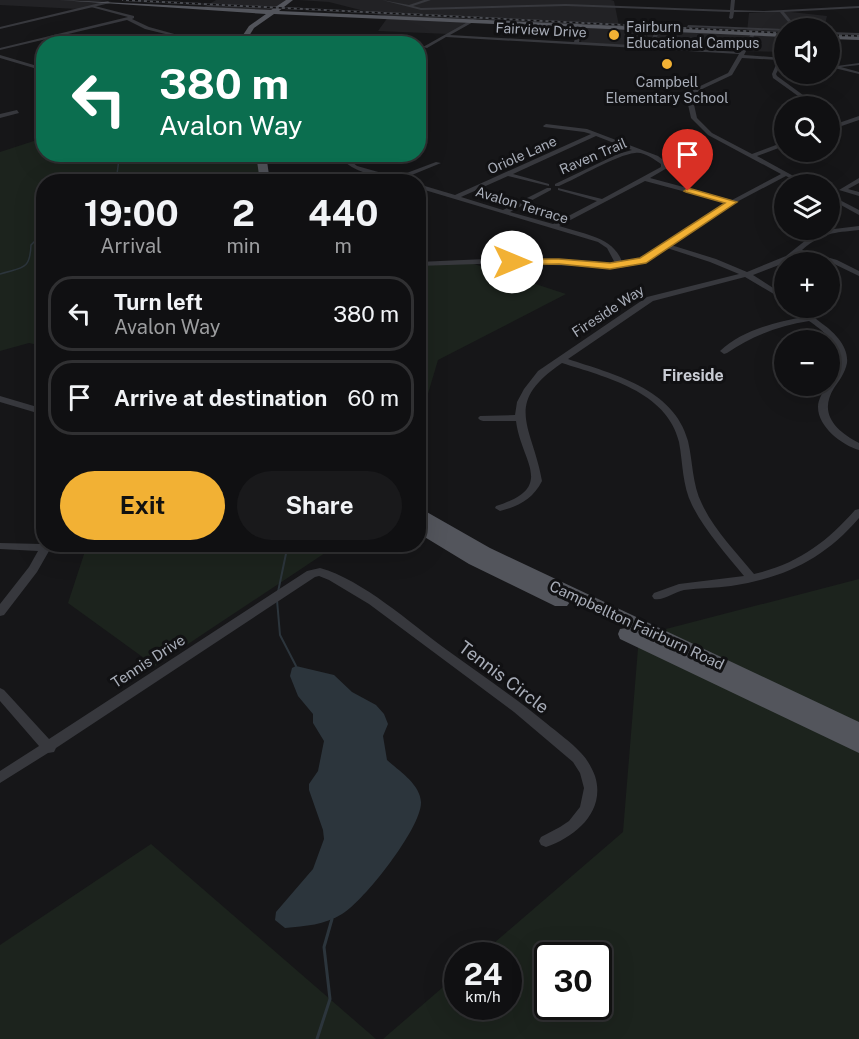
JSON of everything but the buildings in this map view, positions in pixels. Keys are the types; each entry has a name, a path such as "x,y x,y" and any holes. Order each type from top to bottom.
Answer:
{"main road":[{"path":"62,0 273,13 774,33"},
{"path":"245,36 251,27 260,23 290,0"},
{"path":"253,36 260,23"},
{"path":"840,35 859,36"},
{"name":"Campbellton Fairburn Road","path":"426,517 484,552 859,731"},
{"name":"Campbellton Fairburn Road","path":"426,531 500,573 859,745"}],"street":[{"path":"384,0 421,9 587,5 732,12 859,7"},
{"path":"407,6 429,0"},
{"path":"730,28 732,0"},
{"path":"835,0 859,7"},
{"path":"0,28 108,3"},
{"path":"56,36 133,17 92,6"},
{"path":"426,46 476,20 487,7"},
{"path":"781,11 787,18"},
{"path":"129,19 147,28 178,36"},
{"path":"576,44 581,25"},
{"path":"687,30 690,26 774,32"},
{"path":"652,48 657,28"},
{"path":"753,33 730,74 698,89 690,100 694,118 701,128 785,174"},
{"name":"Fairview Drive","path":"446,36 774,58"},
{"path":"0,49 36,41"},
{"path":"0,56 36,67"},
{"path":"840,65 859,64"},
{"path":"840,69 859,74"},
{"path":"785,84 801,96"},
{"path":"0,116 17,112"},
{"path":"840,124 859,118"},
{"path":"546,126 577,128 597,134 664,163 664,168 645,179 553,227"},
{"name":"Oriole Lane","path":"456,198 597,134"},
{"path":"752,156 774,148"},
{"name":"Raven Trail","path":"559,187 620,155 637,150"},
{"path":"352,162 355,166 380,174"},
{"path":"415,174 438,163"},
{"path":"508,174 603,201"},
{"path":"645,179 732,202"},
{"path":"426,264 559,261 620,266 643,261 732,202 774,180"},
{"path":"859,180 842,190 859,194"},
{"name":"Raven Trail","path":"504,212 548,187"},
{"name":"Avalon Terrace","path":"426,189 600,241 617,257 620,266"},
{"path":"844,205 859,201"},
{"path":"840,203 859,213"},
{"name":"Fireside Way","path":"519,418 521,400 529,385 541,373 650,299 748,274 780,263 813,237 859,226"},
{"path":"666,246 748,274 774,291"},
{"path":"796,251 834,262 859,274"},
{"path":"610,266 614,255"},
{"path":"724,351 745,336 762,328 810,318 833,338 842,356 841,369 822,402 825,420 836,432 859,447"},
{"path":"560,359 634,387 668,410 681,431 690,486 696,503 709,524 752,578"},
{"path":"0,399 36,410"},
{"path":"483,418 519,418 536,474 537,481 533,490 525,498 500,508"},
{"path":"658,596 676,587 718,584 783,569 830,543 859,512"},
{"path":"0,546 36,546"},
{"path":"0,612 43,552"},
{"name":"Tennis Drive","path":"0,778 315,572"},
{"name":"Tennis Circle","path":"315,572 324,573 375,603 483,682 575,755 589,778 591,791 589,804 583,816 573,827 546,841"},
{"path":"0,693 49,748"}],"shaded area":[{"path":"0,0 112,1 78,9 0,5"},
{"path":"216,0 290,0 274,11 204,7"},
{"path":"298,0 611,0 614,1 619,26 477,19 449,34 378,31 388,17 329,2"},
{"path":"782,11 827,16 826,18 774,18 774,52 652,49 646,32 645,46 581,43 583,26 747,32 749,13"},
{"path":"36,140 36,162 259,162 259,174 36,174 36,344 29,343 0,351 0,152"},
{"path":"462,260 566,294 438,360 426,400 426,263"},
{"path":"84,552 326,552 155,666 68,603"},
{"path":"859,579 859,1039 383,1039 444,986 444,1020 522,1020 522,942 495,942 623,832 639,636"},
{"path":"296,666 334,675 352,692 376,705 384,714 388,724 383,736 387,760 413,784 420,795 421,802 419,813 402,845 364,895 342,914 328,921 285,928 275,920 276,912 313,869 324,839 309,784 318,771 324,741 313,723 313,714 298,696 290,676 292,668"},
{"path":"151,844 376,1039 0,1039 0,945"}],"waterway":[{"path":"117,174 119,162"},
{"path":"0,274 19,269 27,264 31,245 36,240"},
{"path":"278,592 286,552"},
{"path":"277,600 280,635 296,666"},
{"path":"317,1039 330,999 324,947 332,919"}],"railway":[{"path":"123,0 774,33"},
{"path":"840,35 859,36"}],"place":[{"name":"Fairburn Educational Campus","path":"614,35"},
{"name":"Campbell Elementary School","path":"667,64"}],"district":[{"name":"Fireside","path":"693,375"}],"route":[{"path":"512,262 559,261 620,266 643,261 732,202 688,191"}]}
